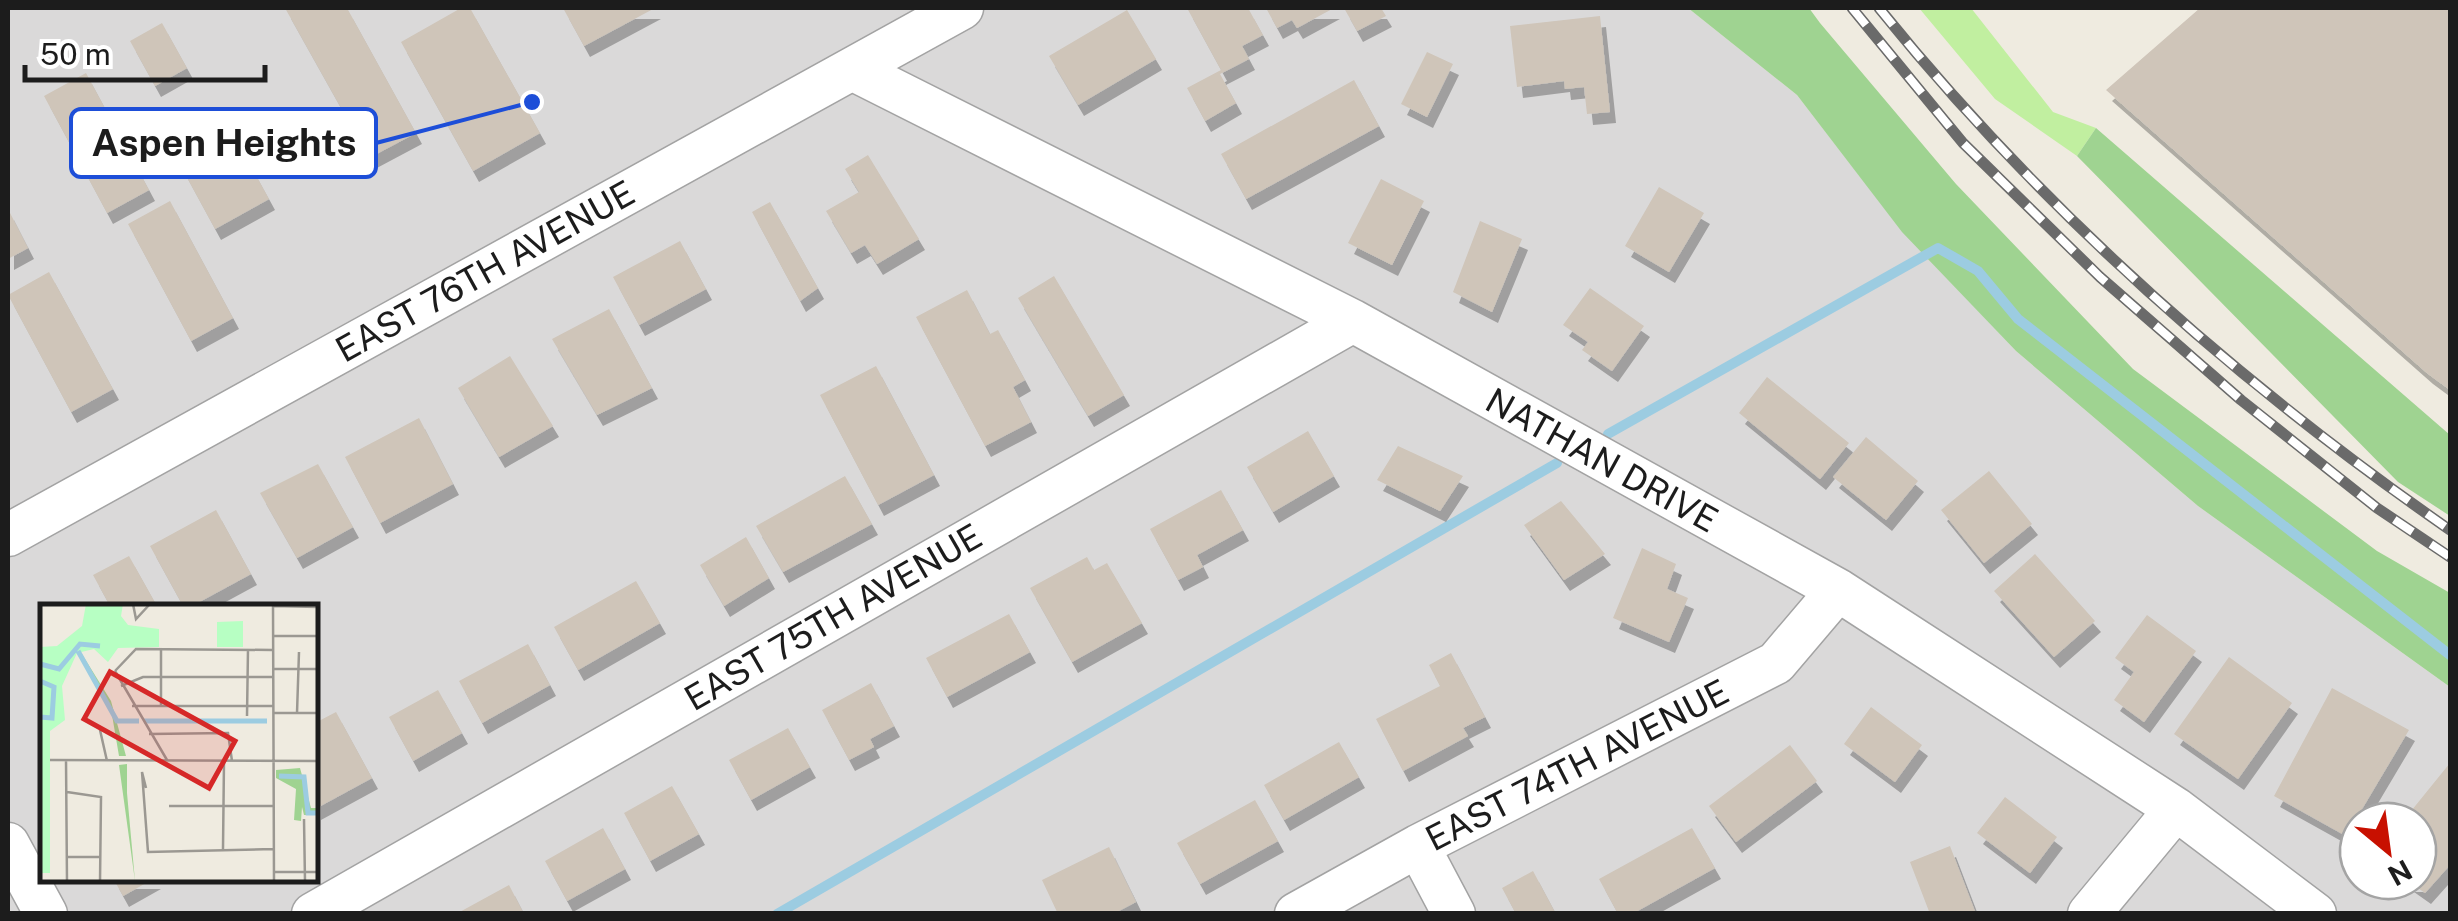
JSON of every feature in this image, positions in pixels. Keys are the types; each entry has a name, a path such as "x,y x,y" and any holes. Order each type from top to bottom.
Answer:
{"street":[{"name":"EAST 76TH AVENUE","path":"8,535 962,8"},
{"name":"NATHAN DRIVE","path":"852,69 1353,321 1838,590 2176,809 2315,914"},
{"name":"EAST 75TH AVENUE","path":"314,914 1353,321"},
{"name":"EAST 74TH AVENUE","path":"1296,914 1418,846 1776,664 1838,590"},
{"path":"2089,914 2176,809"},
{"path":"8,844 46,914"},
{"path":"1418,846 1454,914"}],"shaded area":[{"path":"8,8 1688,8 1797,95 1902,231 2016,351 2198,506 2450,687 2450,913 8,913"}],"green space":[{"path":"1688,8 1809,8 1956,184 2133,369 2377,551 2450,593 2450,687 2198,506 2016,351 1902,232 1797,95"},
{"path":"1919,8 1971,8 2053,112 2096,128 2077,156 1995,99"},
{"path":"2096,128 2450,435 2450,516 2398,482 2077,156"}],"building":[{"path":"285,8 347,8 416,133 369,158"},
{"path":"461,8 470,8 540,133 473,171 401,42"},
{"path":"563,8 655,8 584,46"},
{"path":"1187,8 1248,8 1263,35 1242,46 1249,59 1220,74 1236,103 1205,121 1187,88 1221,70"},
{"path":"1266,8 1334,8 1297,28 1292,20 1277,28"},
{"path":"1344,8 1381,8 1386,16 1357,31"},
{"path":"2200,8 2450,8 2450,390 2106,90"},
{"path":"1127,10 1156,59 1078,105 1049,56"},
{"path":"1600,16 1610,112 1587,114 1584,87 1565,89 1564,81 1517,87 1510,26"},
{"path":"162,23 187,68 155,86 130,41"},
{"path":"1427,52 1453,64 1427,117 1401,104"},
{"path":"86,73 149,190 107,213 44,96"},
{"path":"1354,80 1379,126 1246,199 1221,154"},
{"path":"220,110 269,199 215,229 166,139"},
{"path":"868,155 919,239 877,264 865,245 851,253 826,211 859,192 845,169"},
{"path":"1381,179 1424,201 1392,265 1348,243"},
{"path":"1659,187 1704,213 1669,272 1625,246"},
{"path":"170,201 233,318 191,341 128,224"},
{"path":"770,202 818,288 800,301 752,212"},
{"path":"8,209 28,248 8,259"},
{"path":"1480,221 1522,239 1492,312 1453,292"},
{"path":"680,241 706,289 639,325 613,277"},
{"path":"49,272 113,389 71,412 8,295"},
{"path":"1054,276 1124,395 1088,416 1018,298"},
{"path":"1590,288 1644,326 1612,371 1582,350 1588,342 1563,325"},
{"path":"967,290 990,334 998,330 1025,380 1013,387 1031,422 985,446 916,317"},
{"path":"609,309 652,388 597,415 552,339"},
{"path":"510,356 553,426 499,457 458,388"},
{"path":"876,366 934,475 878,505 820,395"},
{"path":"1767,377 1849,443 1820,479 1739,413"},
{"path":"419,418 453,484 380,523 345,457"},
{"path":"1308,431 1334,476 1273,512 1247,467"},
{"path":"1866,437 1918,481 1886,520 1833,477"},
{"path":"1398,446 1463,476 1440,511 1377,480"},
{"path":"318,464 353,527 297,558 260,493"},
{"path":"1989,471 2032,524 1984,563 1941,510"},
{"path":"845,476 872,524 783,572 756,526"},
{"path":"1221,490 1243,530 1197,555 1203,567 1178,580 1150,529"},
{"path":"1561,501 1605,554 1564,580 1524,525"},
{"path":"216,510 251,574 196,604 182,604 150,546"},
{"path":"746,537 769,578 724,606 700,565"},
{"path":"1642,548 1676,564 1667,589 1688,598 1669,642 1613,618"},
{"path":"2035,554 2095,621 2054,657 1994,591"},
{"path":"129,556 156,604 109,604 93,575"},
{"path":"1087,557 1094,570 1107,563 1142,623 1072,662 1030,588"},
{"path":"636,581 660,623 578,670 554,627"},
{"path":"1009,614 1030,652 947,697 926,658"},
{"path":"2147,615 2196,651 2144,722 2114,700 2134,672 2115,658"},
{"path":"528,644 550,685 482,723 459,681"},
{"path":"1451,653 1485,717 1463,728 1468,736 1403,771 1376,719 1440,686 1429,665"},
{"path":"2229,657 2292,703 2238,779 2174,734"},
{"path":"871,683 894,726 870,739 874,747 849,760 822,710"},
{"path":"2332,688 2409,730 2367,801 2338,801 2338,832 2274,796"},
{"path":"438,690 462,733 413,761 389,717"},
{"path":"1871,707 1922,745 1895,782 1844,744"},
{"path":"336,712 372,778 318,807 318,721"},
{"path":"788,728 810,767 751,800 729,760"},
{"path":"1339,742 1359,777 1284,820 1264,785"},
{"path":"1790,745 1817,781 1736,842 1709,806"},
{"path":"2450,763 2450,865 2438,878 2438,801 2419,801"},
{"path":"672,786 699,834 650,861 624,813"},
{"path":"2005,797 2057,837 2030,873 1977,833"},
{"path":"1255,800 1278,841 1200,884 1177,843"},
{"path":"603,828 625,869 567,901 545,861"},
{"path":"1692,828 1715,868 1632,914 1618,914 1599,879"},
{"path":"1950,846 1976,914 1930,914 1910,862"},
{"path":"1109,847 1136,902 1113,914 1058,914 1042,880"},
{"path":"1533,871 1556,914 1516,914 1502,888"},
{"path":"115,881 150,881 123,896"},
{"path":"509,885 524,914 456,914"}],"waterway":[{"path":"1608,434 1938,248 1978,271 2018,319 2450,655"},
{"path":"777,914 1557,463"}],"railway":[{"path":"1852,8 1963,143 2100,277 2241,400 2377,508 2450,557"},
{"path":"1879,8 2007,154 2146,289 2294,414 2450,530"}],"place":[{"name":"Aspen Heights","path":"532,102"}]}
